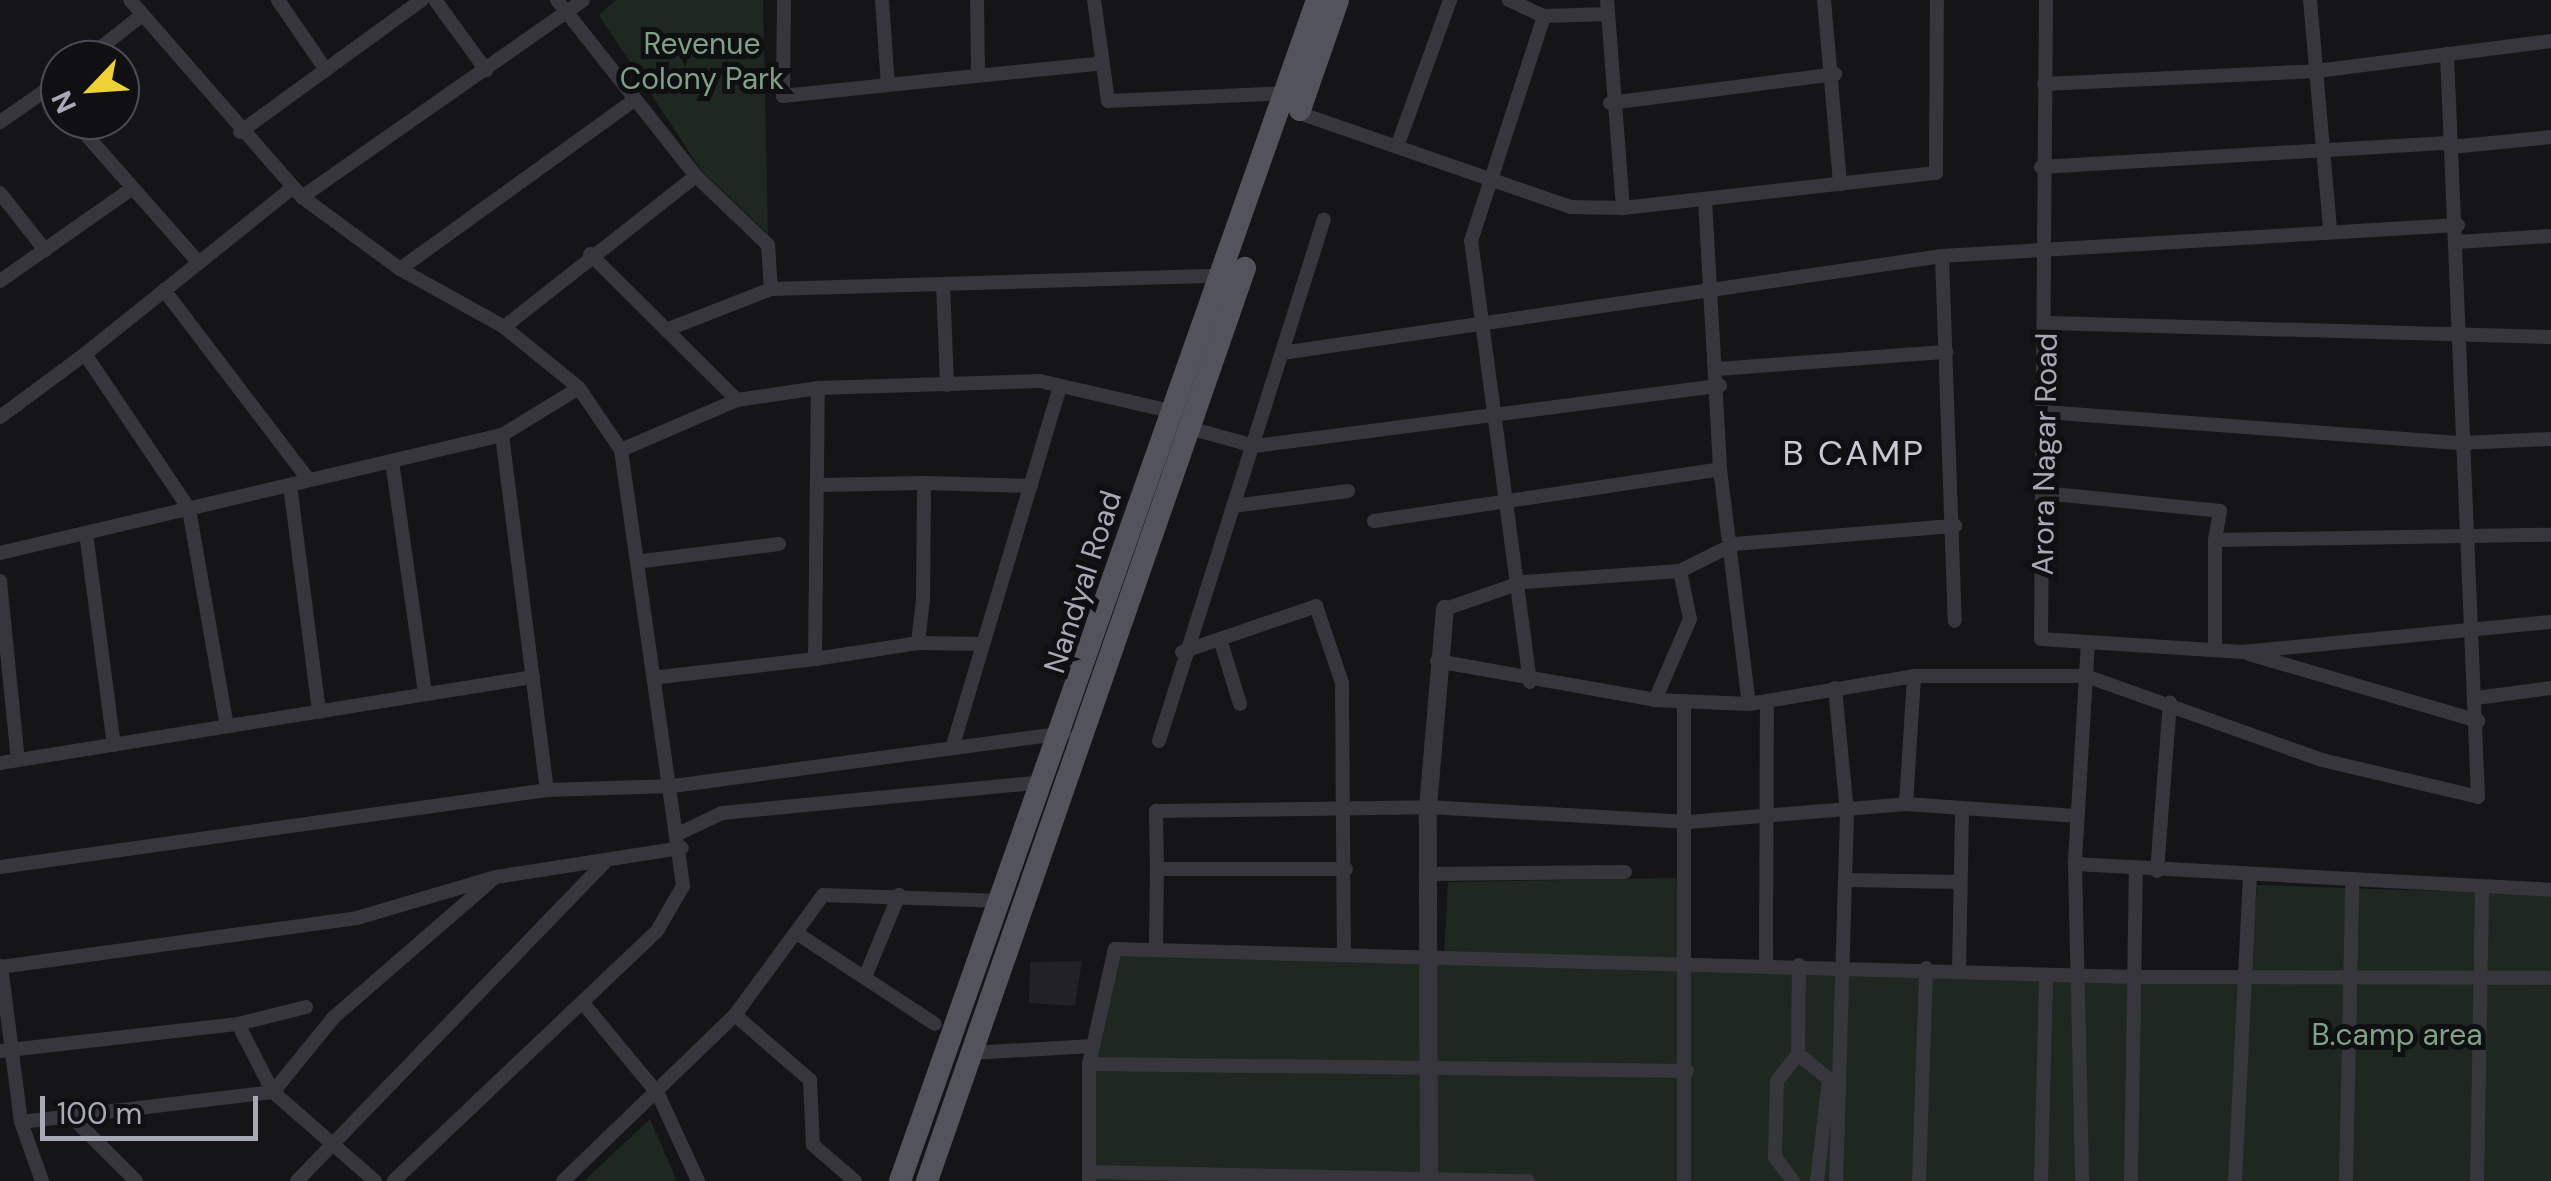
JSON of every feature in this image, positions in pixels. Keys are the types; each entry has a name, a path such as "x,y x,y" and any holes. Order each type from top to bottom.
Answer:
{"main road":[{"name":"Nandyal Road","path":"928,1181 1189,428 1294,103 1317,0"},
{"name":"Nandyal Road","path":"900,1181 1065,733 1170,410 1338,0"}],"street":[{"path":"130,0 240,132 297,192 400,270 504,327 579,388 621,450 644,562 682,840 683,886 656,931 394,1181"},
{"path":"278,0 326,70"},
{"path":"240,132 422,0"},
{"path":"435,0 486,70"},
{"path":"0,417 198,262 297,192 486,70 562,6 582,0"},
{"path":"784,0 782,96 1103,64"},
{"path":"882,0 888,86"},
{"path":"976,0 978,74"},
{"path":"1094,0 1108,101 1294,103 1486,180 1570,207 1623,208 1936,173 1937,0"},
{"path":"1398,144 1450,0"},
{"path":"1508,0 1544,16 1610,4 1610,104 1623,208"},
{"path":"1824,0 1835,74 1840,184"},
{"name":"Arora Nagar Road","path":"2046,0 2041,167 2048,323 2041,639 2088,642"},
{"path":"2310,0 2320,154 2330,230"},
{"path":"562,6 696,176 768,246 771,289"},
{"path":"111,40 142,16"},
{"path":"1530,682 1513,502 1470,241 1486,180 1544,16"},
{"path":"2044,84 2317,71 2551,41"},
{"path":"1437,661 1530,682 1655,700 1750,704 1914,676 2086,676 2170,702 2322,760 2478,796 2478,721 2463,539 2458,225 2446,54"},
{"path":"1610,104 1835,74"},
{"path":"0,122 40,94"},
{"path":"400,270 634,100"},
{"path":"2041,167 2320,154 2551,137"},
{"path":"91,140 198,262"},
{"path":"504,327 590,254 696,176"},
{"path":"0,281 133,188"},
{"path":"0,193 44,250"},
{"path":"1705,199 1720,386 1720,469 1734,544 1750,704"},
{"path":"1159,741 1182,652 1254,446 1324,219"},
{"path":"1282,354 1377,333 1484,328 1942,256 2458,225"},
{"path":"2457,242 2551,236"},
{"path":"590,254 737,400"},
{"path":"1942,256 1955,526 1955,621"},
{"path":"666,330 771,289 1226,276"},
{"path":"942,284 947,385"},
{"path":"164,290 309,480"},
{"path":"2048,323 2460,340 2551,337"},
{"path":"1718,369 1946,352"},
{"path":"85,354 189,509 227,726"},
{"path":"954,742 1060,386"},
{"path":"621,450 737,400 818,388 1060,386 1170,410"},
{"path":"1189,428 1254,446 1720,386"},
{"path":"0,554 502,435 579,388"},
{"path":"815,659 818,388"},
{"path":"2045,412 2462,442 2551,439"},
{"path":"502,435 547,790"},
{"path":"392,461 425,694"},
{"path":"1374,521 1720,469"},
{"path":"818,484 1031,486"},
{"path":"918,643 924,484"},
{"path":"290,485 319,712"},
{"path":"1233,506 1348,491"},
{"path":"2044,493 2220,511 2215,540 2215,648"},
{"path":"1429,1178 1428,807 1437,661 1445,609 1523,582 1680,571 1734,544 1955,526"},
{"path":"86,533 114,745"},
{"path":"2215,540 2463,539 2551,534"},
{"path":"644,562 779,544"},
{"path":"1655,700 1690,620 1680,571"},
{"path":"0,581 18,760"},
{"path":"1182,652 1316,606 1342,683 1346,808 1344,949"},
{"path":"2243,652 2551,622"},
{"path":"1220,638 1240,704"},
{"path":"2082,1181 2075,864 2088,642 2243,652 2478,721"},
{"path":"660,677 918,643 982,644"},
{"path":"1906,804 1914,676"},
{"path":"0,763 533,677"},
{"path":"1835,688 1847,813 1836,1181"},
{"path":"2476,698 2551,688"},
{"path":"1684,701 1691,966 1684,1181"},
{"path":"2157,871 2170,702"},
{"path":"1766,967 1767,704"},
{"path":"0,867 547,790 673,786 954,742 1065,733"},
{"path":"42,1181 21,1122 5,1051 0,966 357,918 496,877 604,863 682,840 722,813 1046,782"},
{"path":"1156,949 1156,811 1428,807 1689,822 1847,813 1906,804 2076,816"},
{"path":"1958,970 1962,810"},
{"path":"297,1181 604,863"},
{"path":"2075,864 2136,874 2157,871 2352,886 2551,890"},
{"path":"1156,869 1346,869"},
{"path":"1430,874 1625,872"},
{"path":"2132,1181 2136,874"},
{"path":"21,1122 273,1092 334,1017 496,877"},
{"path":"2235,1181 2250,878"},
{"path":"1846,880 1960,882"},
{"path":"2346,1181 2352,886"},
{"path":"2477,1181 2482,891"},
{"path":"563,1181 658,1094 735,1015 801,936 823,895 1004,901"},
{"path":"865,978 898,895"},
{"path":"801,936 935,1024"},
{"path":"1528,1181 1090,1176 1089,1064 1115,949 1344,949 1691,966 1844,963 2134,977 2481,974 2551,978"},
{"path":"1793,1181 1775,1157 1777,1081 1798,1054 1799,965"},
{"path":"1919,1181 1926,968"},
{"path":"2042,1181 2046,975"},
{"path":"582,1003 658,1094 698,1181"},
{"path":"5,1051 238,1024 306,1006"},
{"path":"735,1015 810,1080 812,1145 855,1181"},
{"path":"238,1024 273,1092 375,1181"},
{"path":"971,1053 1092,1046"},
{"path":"1798,1054 1829,1079 1817,1181"},
{"path":"1089,1064 1687,1071"},
{"path":"71,1116 136,1181"}],"shaded area":[{"path":"1082,961 1075,1006 1029,1003 1030,962"}],"green space":[{"name":"Revenue Colony Park","path":"616,0 763,0 768,234 701,170 599,15"},
{"name":"B.camp area","path":"1676,878 1686,969 2250,983 2257,885 2551,895 2551,1181 1095,1181 1094,1061 1119,954 1444,958 1448,882"},
{"path":"650,1119 677,1181 584,1181"}],"district":[{"name":"B CAMP","path":"1854,453"}]}
